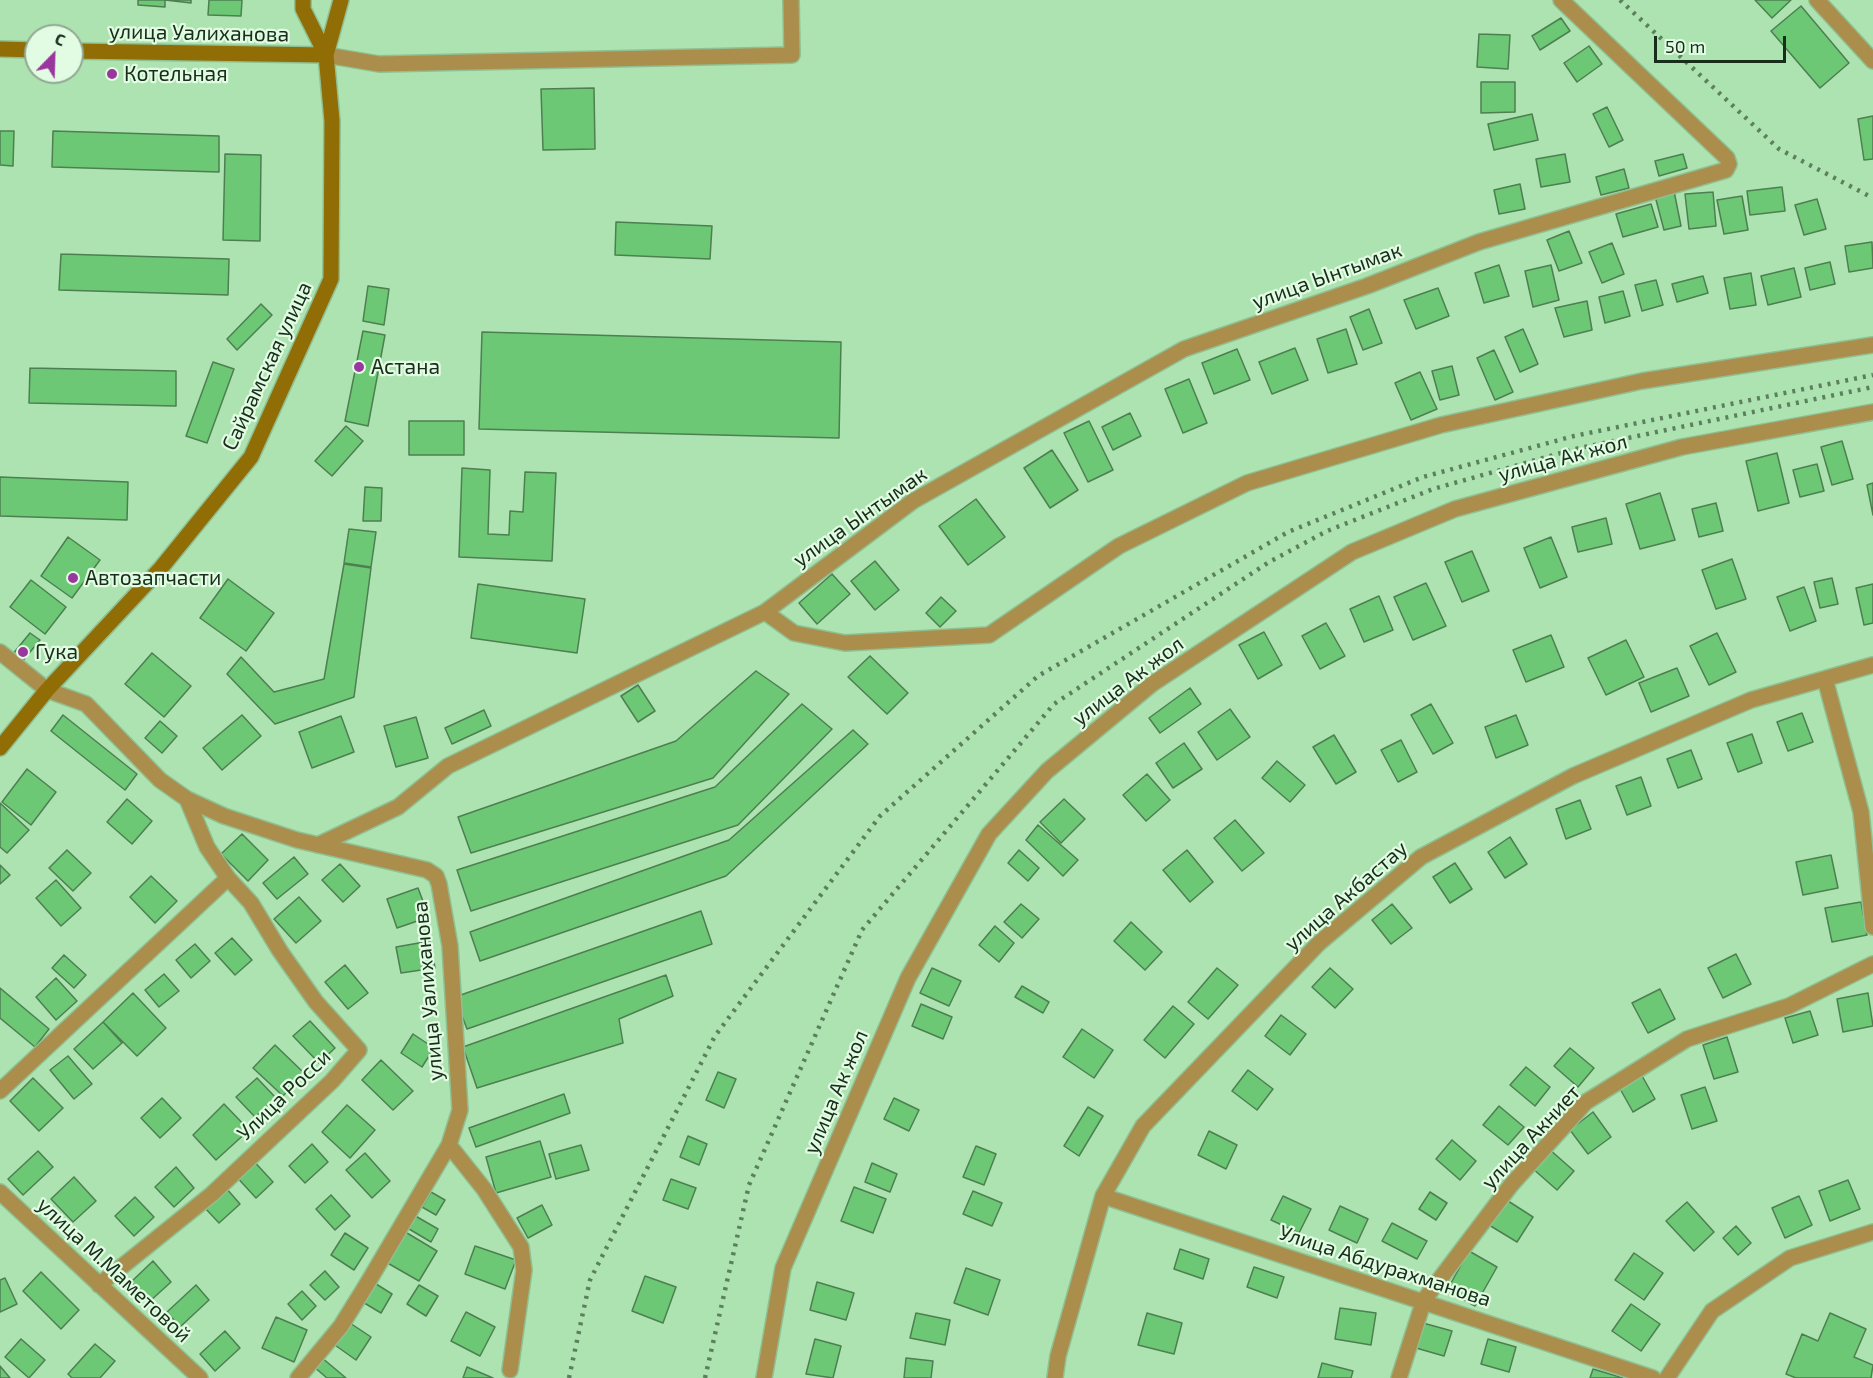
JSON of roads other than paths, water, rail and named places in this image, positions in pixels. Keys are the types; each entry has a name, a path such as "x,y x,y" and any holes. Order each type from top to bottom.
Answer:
{"main road":[{"path":"303,0 303,9 326,55"},
{"path":"326,55 341,0"},
{"path":"0,49 24,50"},
{"name":"улица Уалиханова","path":"84,51 326,55"},
{"name":"Сайрамская улица","path":"0,748 47,690 161,568 251,456 331,279 332,121 326,55"}],"street":[{"path":"326,55 379,64 792,55 791,0"},
{"name":"улица Ынтымак","path":"318,845 398,807 448,766 765,612 913,501 1184,349 1366,286 1479,242 1726,170 1729,164 1727,158 1561,0"},
{"path":"1816,0 1873,61"},
{"path":"765,612 794,633 845,643 989,634 1119,546 1247,483 1452,422 1642,381 1873,345"},
{"name":"улица Ак жол","path":"764,1378 783,1268 908,978 989,834 1047,771 1152,684 1352,552 1455,509 1660,453 1873,412"},
{"name":"улица Уалиханова","path":"0,652 47,690 86,705 160,780 187,800 261,829 318,845 427,870 435,876 439,884 450,946 460,1110 449,1145 341,1326 298,1378"},
{"name":"улица Акбастау","path":"1055,1378 1058,1356 1103,1196 1143,1126 1319,944 1421,857 1573,776 1751,700 1873,665"},
{"path":"1825,679 1861,812 1873,927"},
{"name":"Улица Росси","path":"99,1285 212,1194 332,1081 359,1050 316,1002 280,951 251,903 228,878 207,847 187,800"},
{"path":"0,1091 228,878"},
{"name":"улица Акниет","path":"1399,1378 1424,1300 1511,1185 1586,1102 1687,1039 1789,1006 1873,964"},
{"path":"449,1145 484,1189 521,1248 524,1270 510,1370"},
{"name":"улица М.Маметовой","path":"0,1192 200,1378"},
{"name":"Улица Абдурахманова","path":"1103,1196 1424,1300 1653,1378"},
{"path":"1667,1378 1712,1311 1790,1258 1873,1232"}],"railway":[{"path":"1620,0 1779,149 1873,198"},
{"path":"569,1378 590,1280 715,1036 880,816 1038,676 1288,532 1423,477 1574,436 1873,375"},
{"path":"705,1378 749,1185 862,930 1054,704 1269,562 1327,531 1433,489 1575,449 1873,387"}],"place":[{"name":"Котельная","path":"112,74"},
{"name":"Астана","path":"359,367"},
{"name":"Автозапчасти","path":"73,578"},
{"name":"Гука","path":"23,652"}]}
